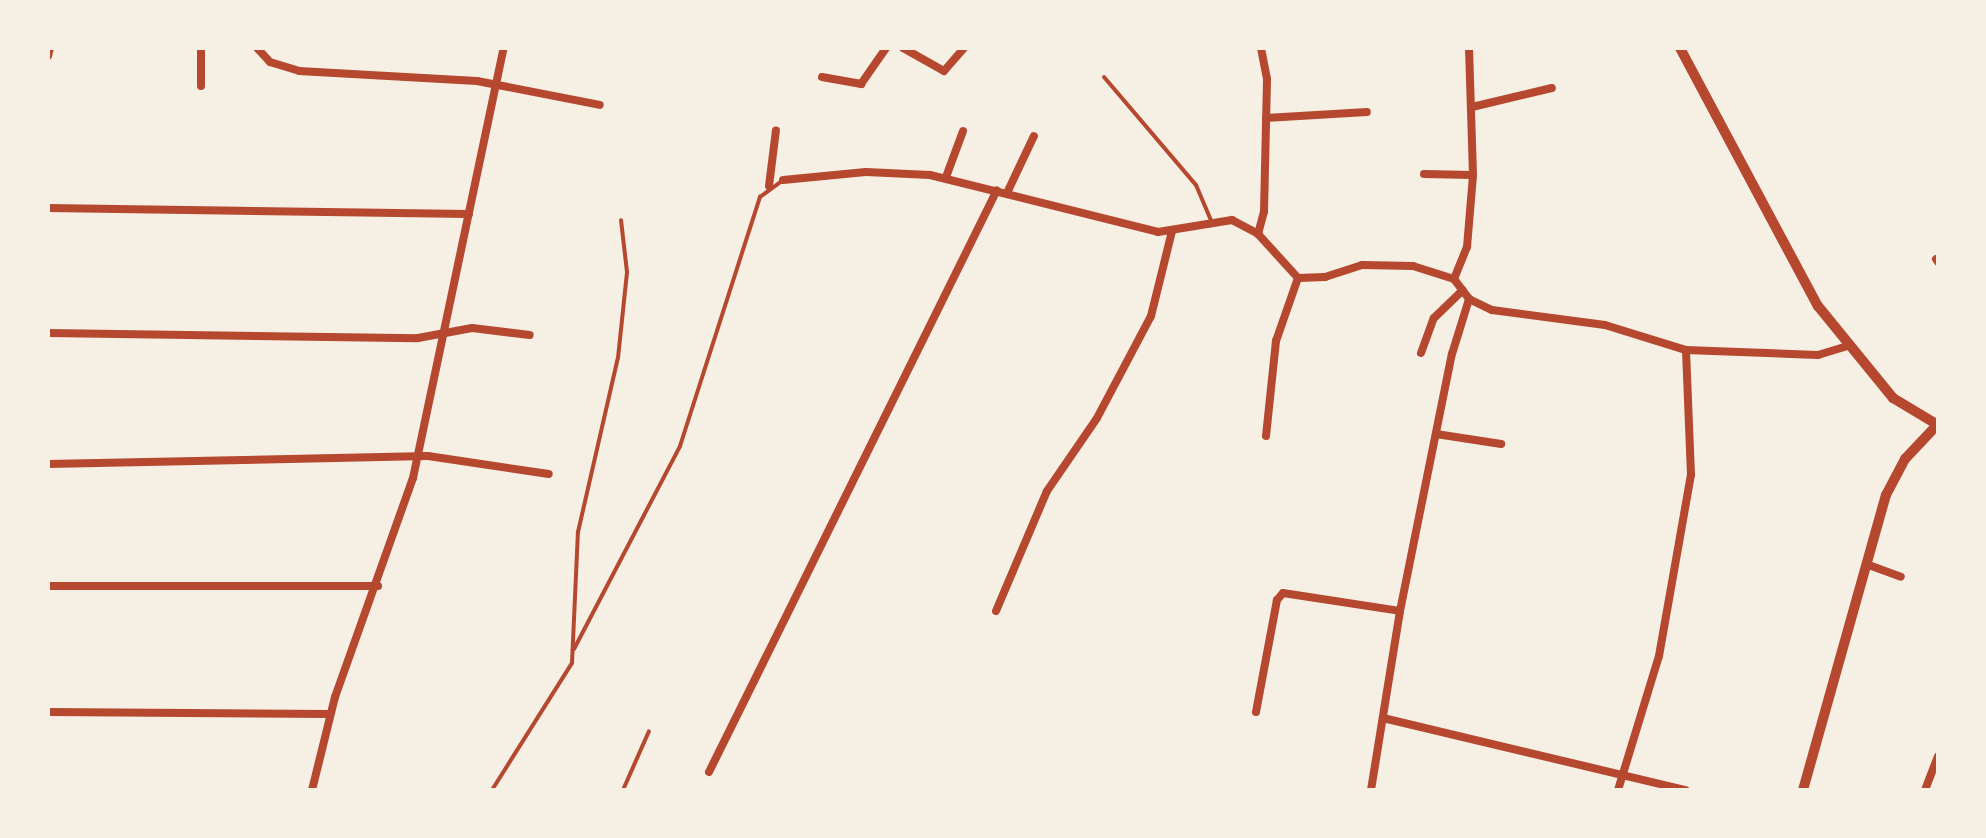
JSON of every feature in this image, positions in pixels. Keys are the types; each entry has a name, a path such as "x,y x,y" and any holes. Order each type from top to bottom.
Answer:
{"street":[{"path":"48,56 50,48"},
{"path":"201,48 201,86"},
{"path":"257,48 270,62 299,71 497,84 600,105"},
{"path":"312,790 330,714 378,586 417,457 504,48"},
{"path":"822,77 861,84 886,48"},
{"path":"903,48 944,71 964,48"},
{"path":"1258,234 1264,212 1266,118 1261,48"},
{"path":"1454,279 1467,247 1473,175 1469,48"},
{"path":"1680,48 1804,283 1847,346 1893,398 1938,425 1895,474 1866,564 1803,790"},
{"path":"1472,107 1552,88"},
{"path":"1266,118 1367,112"},
{"path":"769,186 776,130"},
{"path":"946,177 963,131"},
{"path":"1007,193 1034,136"},
{"path":"783,180 866,172 946,177 1143,229 1172,231 1211,220 1232,220 1258,234 1298,278"},
{"path":"1424,174 1473,175"},
{"path":"709,772 997,190"},
{"path":"48,208 469,214"},
{"path":"996,611 1047,491 1097,418 1151,316 1172,231"},
{"path":"1298,278 1390,264 1454,279 1469,299 1492,310 1605,325 1686,350 1818,355 1847,346"},
{"path":"1266,436 1276,341 1298,278"},
{"path":"1421,353 1434,318 1463,290"},
{"path":"1371,790 1400,611 1436,434 1469,299"},
{"path":"48,333 445,334 472,328 530,335"},
{"path":"1618,790 1659,656 1691,475 1686,350"},
{"path":"1436,434 1501,444"},
{"path":"48,464 443,456 549,474"},
{"path":"1866,564 1901,577"},
{"path":"48,586 378,586"},
{"path":"1256,712 1277,600 1283,593 1400,611"},
{"path":"48,712 292,710 330,714"},
{"path":"1383,718 1686,790"},
{"path":"1925,790 1938,756"}],"lane":[{"path":"1104,77 1196,185 1211,220"},
{"path":"492,790 565,681 574,649 680,446 754,211 769,186 783,180"},
{"path":"574,649 578,532 618,358 627,272 621,220"},
{"path":"623,790 649,731"}]}
